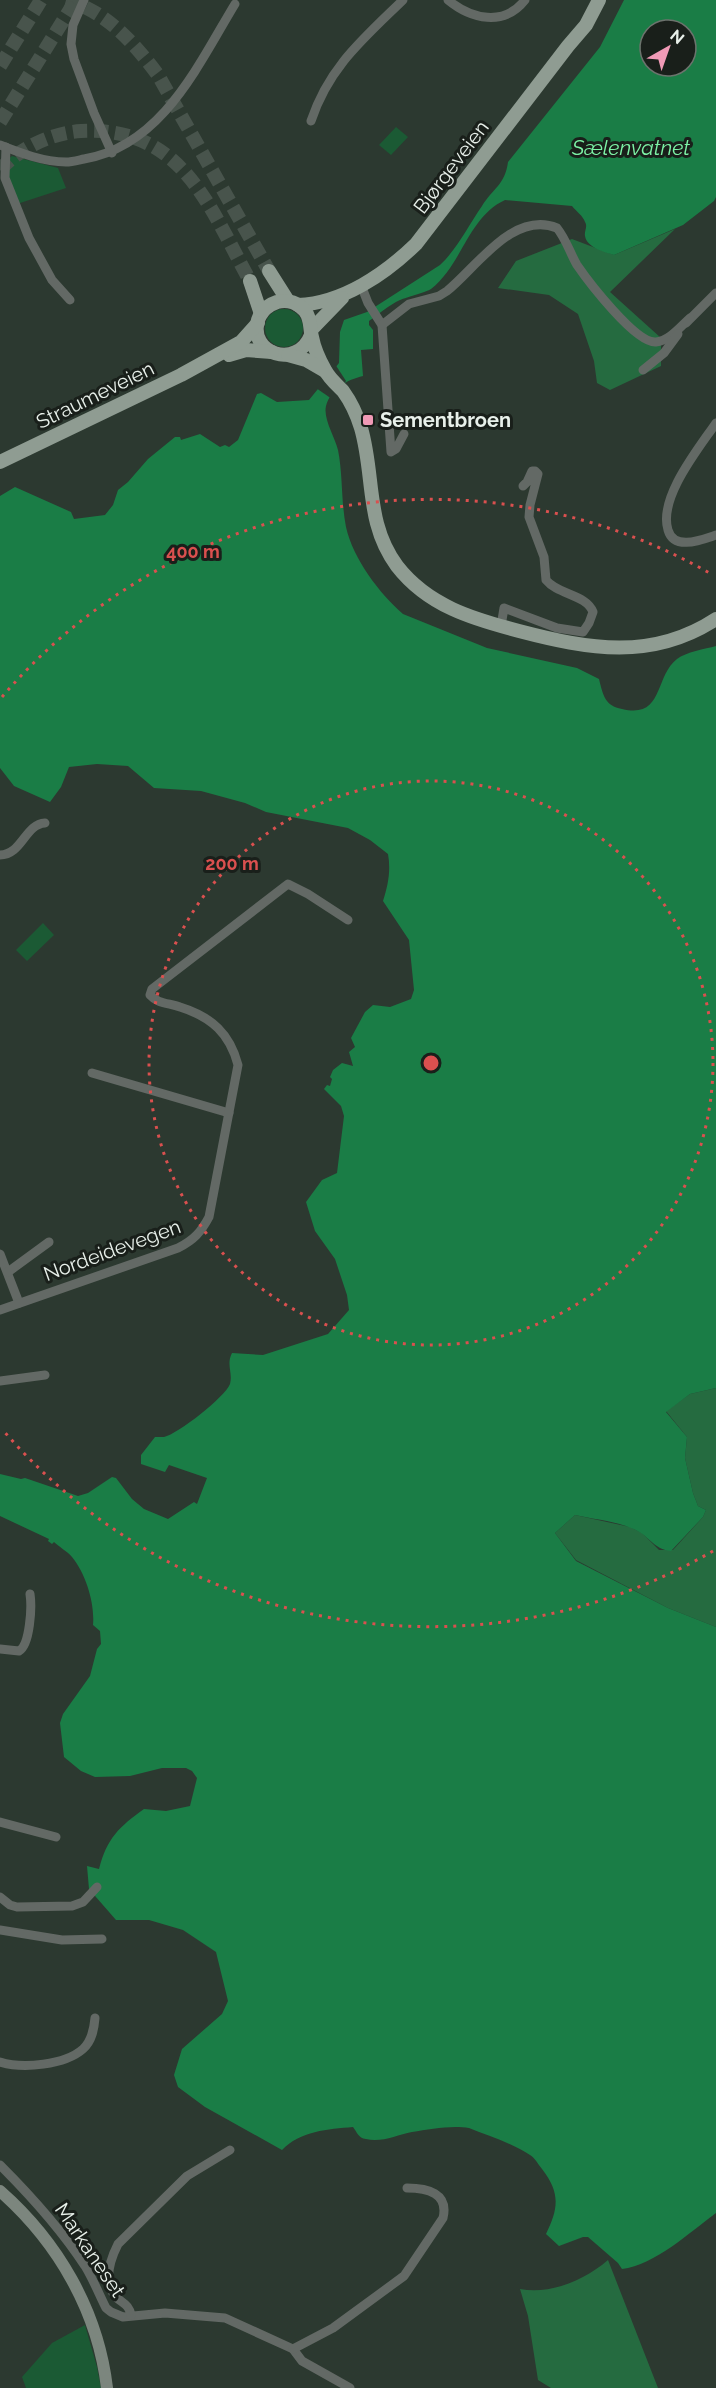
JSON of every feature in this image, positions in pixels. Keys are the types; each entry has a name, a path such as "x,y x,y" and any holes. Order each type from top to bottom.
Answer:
{"main road":[{"name":"Bjørgeveien","path":"568,46 594,0"},
{"name":"Bjørgeveien","path":"348,293 395,264 416,244 586,25 599,0"},
{"path":"269,271 293,303 308,315 311,332 325,371"},
{"path":"250,281 259,319 260,340 272,352 306,360 325,371 350,402 361,430 376,526 397,566 419,589 441,605 463,615 501,627 581,646 608,648 656,643 686,634 714,621"},
{"path":"259,319 270,305 323,301 348,293"},
{"path":"288,355 300,350 311,332 348,293"},
{"name":"Straumeveien","path":"0,462 181,375 241,342 259,319"},
{"name":"Straumeveien","path":"206,360 246,350 272,352"},
{"path":"0,2191 38,2230 74,2283 98,2340 107,2388"}],"street":[{"path":"84,0 73,25 71,44 74,59 94,113 112,153"},
{"path":"311,121 327,82 340,62 403,0"},
{"path":"448,0 460,10 477,17 496,19 521,5 525,0"},
{"path":"70,300 52,280 29,238 5,178 3,146 38,157 67,162 112,153 120,149 168,109 184,90 235,4"},
{"path":"382,325 409,304 439,296 447,291 499,240 518,231 543,225 557,228 583,273 627,324 645,340 661,341 716,293"},
{"path":"361,285 382,325 391,452 396,449 404,434"},
{"path":"643,370 664,353 690,318"},
{"path":"716,423 673,492 667,511 666,526 672,538 678,542 699,541 716,535"},
{"path":"501,627 504,608 548,625 583,632 592,616 591,608 579,598 555,589 546,580 544,557 530,517 536,471 532,471 523,486"},
{"path":"0,855 12,852 34,827 45,823"},
{"name":"Nordeidevegen","path":"0,1310 191,1241 202,1230 213,1206 238,1065 234,1048 225,1033 210,1020 182,1007 155,1001 150,995 152,989 288,884 348,920"},
{"path":"92,1073 229,1113"},
{"name":"Nordeidevegen","path":"8,1272 49,1242"},
{"path":"0,1254 19,1303"},
{"path":"0,1381 45,1375"},
{"path":"0,1649 19,1651 25,1645 31,1614 30,1594"},
{"path":"0,1822 56,1838"},
{"path":"0,1897 9,1905 72,1906 83,1902 97,1887"},
{"path":"0,1930 62,1940 102,1939"},
{"path":"0,2062 30,2066 75,2055 85,2048 93,2036 95,2018"},
{"name":"Markaneset","path":"131,2315 127,2305 113,2292 109,2280 111,2258 118,2244 188,2176 230,2150"},
{"name":"Markaneset","path":"0,2165 30,2196 66,2240 86,2267 106,2308 116,2315 165,2313 225,2318 293,2349 302,2361 350,2388"},
{"path":"293,2349 333,2328 404,2276 443,2218 445,2211 443,2201 428,2189 407,2188"}],"shaded area":[{"path":"396,127 408,137 391,155 379,145"},
{"path":"12,156 58,168 66,188 17,204 9,182 7,160"},
{"path":"675,229 610,292 661,338 661,366 610,390 597,383 594,361 578,314 549,295 498,288 516,261 572,239 614,255"},
{"path":"284,309 298,314 303,328 298,342 284,347 270,342 265,328 270,314"},
{"path":"43,923 54,935 27,961 16,950"},
{"path":"716,1388 716,1627 668,1608 576,1560 555,1533 575,1515 630,1527 642,1533 659,1550 673,1550 703,1517 706,1510 698,1506 693,1493 685,1458 687,1437 666,1411 690,1394"},
{"path":"608,2260 658,2388 551,2388 538,2380 528,2316 520,2289 555,2288 578,2280"},
{"path":"85,2325 101,2388 26,2388 22,2377 52,2343"}],"water":[{"name":"Sælenvatnet","path":"624,0 716,0 716,197 714,201 683,225 614,255 589,244 585,236 584,220 572,206 505,200 482,218 442,279 431,289 396,302 369,321 373,330 373,349 361,350 363,376 351,380 336,390 326,406 328,422 338,450 344,518 350,539 368,575 403,614 487,648 577,668 599,679 608,702 622,709 645,708 657,695 670,667 677,659 716,646 716,1388 690,1394 666,1412 687,1437 685,1458 693,1493 698,1506 706,1510 703,1517 671,1551 659,1547 631,1528 575,1515 555,1533 576,1561 668,1608 716,1627 716,2213 659,2255 622,2269 588,2237 559,2246 546,2234 556,2200 552,2185 532,2156 500,2140 469,2128 455,2127 372,2140 361,2137 353,2127 324,2130 306,2135 282,2150 205,2107 178,2087 174,2075 182,2049 222,2014 228,2001 216,1952 183,1930 149,1920 116,1920 89,1889 87,1866 99,1869 106,1849 115,1834 144,1809 166,1811 190,1806 197,1778 192,1771 186,1768 162,1768 130,1776 95,1777 81,1771 64,1757 60,1723 63,1714 90,1676 97,1649 101,1644 100,1631 93,1625 93,1608 88,1589 72,1557 54,1542 52,1544 48,1541 49,1539 0,1516 0,1474 25,1478 78,1496 88,1493 112,1477 116,1478 132,1499 144,1509 168,1519 194,1502 197,1504 207,1478 169,1465 165,1472 141,1464 141,1455 155,1437 164,1437 180,1429 220,1397 230,1384 232,1353 263,1355 328,1334 349,1310 347,1295 335,1259 315,1231 306,1202 322,1180 337,1173 344,1116 341,1106 324,1089 327,1085 330,1086 333,1070 342,1063 353,1066 349,1052 355,1047 351,1038 365,1012 373,1005 390,1007 411,999 414,990 409,940 383,901 388,878 388,854 370,840 348,828 266,812 245,803 201,791 154,788 128,766 97,764 69,767 61,787 50,802 14,786 0,768 0,496 15,487 71,512 74,519 105,515 113,505 118,490 148,459 175,437 180,437 181,440 200,434 220,447 225,445 229,447 238,440 257,394 261,393 277,402 309,400 339,363 340,332 344,320 367,312 440,265 458,244 501,181 508,162 600,47"}],"pier":[{"path":"335,364 346,381 332,399 316,388"}],"tunnel":[{"path":"0,66 41,0"},
{"path":"66,0 106,20 129,40 158,75 269,271"},
{"path":"0,122 76,0"},
{"path":"0,170 17,155 37,143 70,132 116,133 144,142 168,156 188,176 205,199 250,281"}],"place":[{"name":"Sementbroen","path":"368,420"}]}
